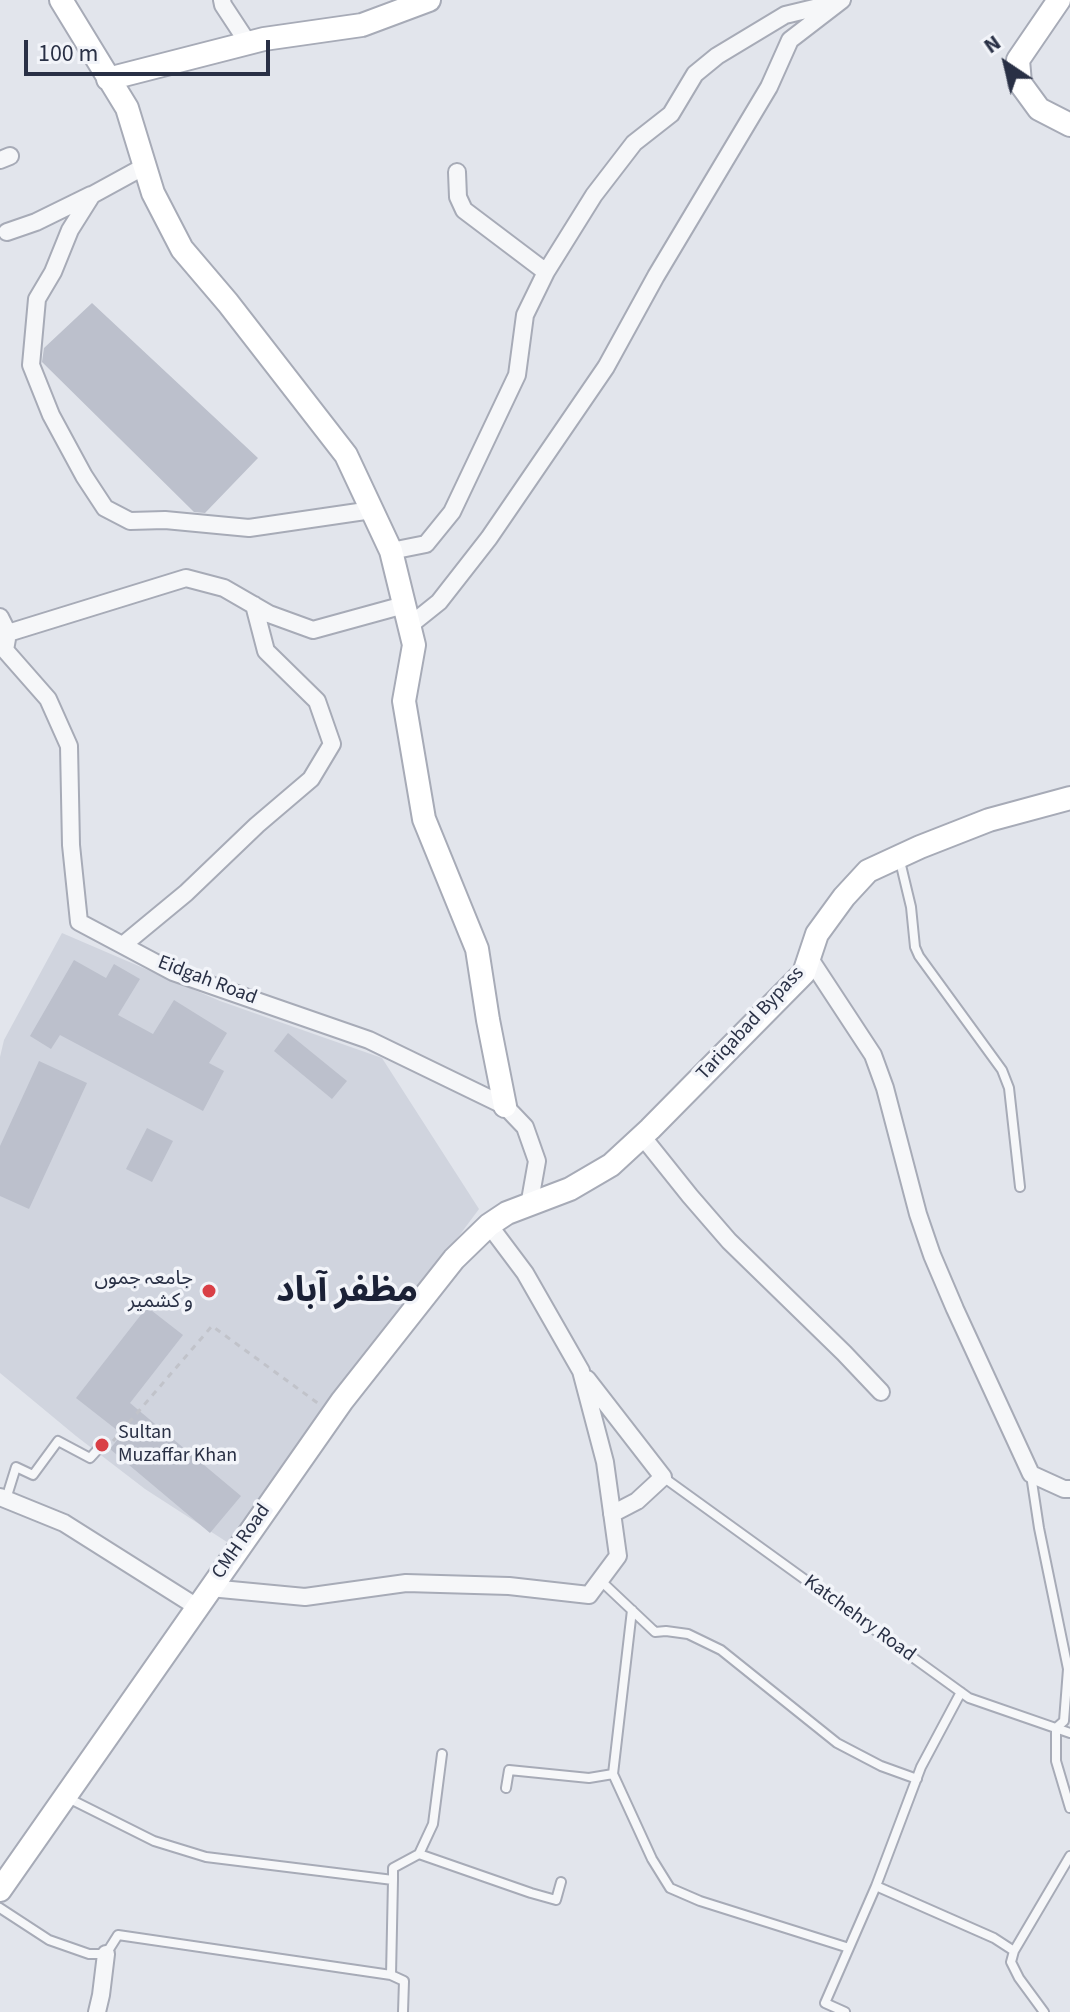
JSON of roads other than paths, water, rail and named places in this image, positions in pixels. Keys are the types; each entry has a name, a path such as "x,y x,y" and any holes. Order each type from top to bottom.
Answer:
{"street":[{"path":"61,0 127,108 153,193 182,249 346,455 391,551 414,645 404,701 424,819 477,949 505,1106"},
{"path":"222,0 248,43"},
{"path":"108,79 264,39 362,25 429,0"},
{"path":"1059,0 1018,60 1020,83 1039,109 1070,125"},
{"path":"391,551 426,544 452,512 517,375 525,315 546,272 594,195 634,143 671,114 695,74 717,56 785,15 841,1"},
{"path":"8,633 186,578 224,588 269,614 313,630 406,616 439,602 489,538 606,367 656,276 769,87 790,40 841,1"},
{"path":"7,232 36,222 145,166"},
{"path":"457,172 458,197 464,210 546,272"},
{"path":"92,195 70,230 53,272 37,299 31,365 51,415 105,508 130,521 165,520 249,528 372,510"},
{"path":"123,945 186,893 311,779 332,744 317,701 266,651 254,605"},
{"path":"0,617 8,633 2,650"},
{"name":"Eidgah Road","path":"2,650 48,699 69,746 71,845 79,922 173,972 369,1040 505,1106 525,1127 537,1161 529,1206"},
{"name":"Tariqabad Bypass","path":"498,1219 570,1189 611,1165 642,1136 804,973 817,934 868,871 989,820 1070,798"},
{"path":"810,959 873,1055 932,1255 1031,1474 1070,1489"},
{"path":"642,1136 729,1241 881,1392"},
{"path":"498,1219 581,1371 663,1477 637,1501 612,1514"},
{"name":"CMH Road","path":"0,1890 333,1414 444,1271 498,1219"},
{"path":"3,1498 64,1523 203,1598 305,1597 406,1583 509,1586 589,1595 618,1556 605,1462 581,1371"},
{"path":"97,2012 106,1954"}],"lane":[{"path":"899,857 919,956 1002,1070 1009,1088 1020,1187"},
{"path":"3,1498 16,1467 33,1475 58,1441 90,1458 101,1446"},
{"path":"1031,1474 1068,1669 1064,1721 1056,1728 1056,1761 1070,1808"},
{"name":"Katchehry Road","path":"663,1477 969,1698 1070,1733"},
{"path":"600,1580 655,1632 688,1634 721,1650 837,1743 881,1766 917,1779"},
{"path":"632,1610 613,1774 646,1847 670,1888 700,1901 849,1948"},
{"path":"845,2012 823,2007 876,1886 921,1767 961,1692"},
{"path":"391,1975 393,1868 419,1854 433,1824 442,1754"},
{"path":"506,1788 509,1770 589,1778 613,1774"},
{"path":"65,1796 154,1841 206,1857 393,1880"},
{"path":"419,1854 556,1900 561,1882"},
{"path":"1044,2012 1011,1962 1014,1951 1070,1856"},
{"path":"876,1886 994,1938 1014,1951"},
{"path":"0,1908 49,1940 89,1954 106,1954 118,1935 391,1975 404,1981 403,2012"}],"place":[{"name":"جامعہ جموں و کشمیر","path":"209,1291"},
{"name":"Sultan Muzaffar Khan","path":"102,1445"}],"district":[{"name":"مظفر آباد","path":"347,1293"}]}
